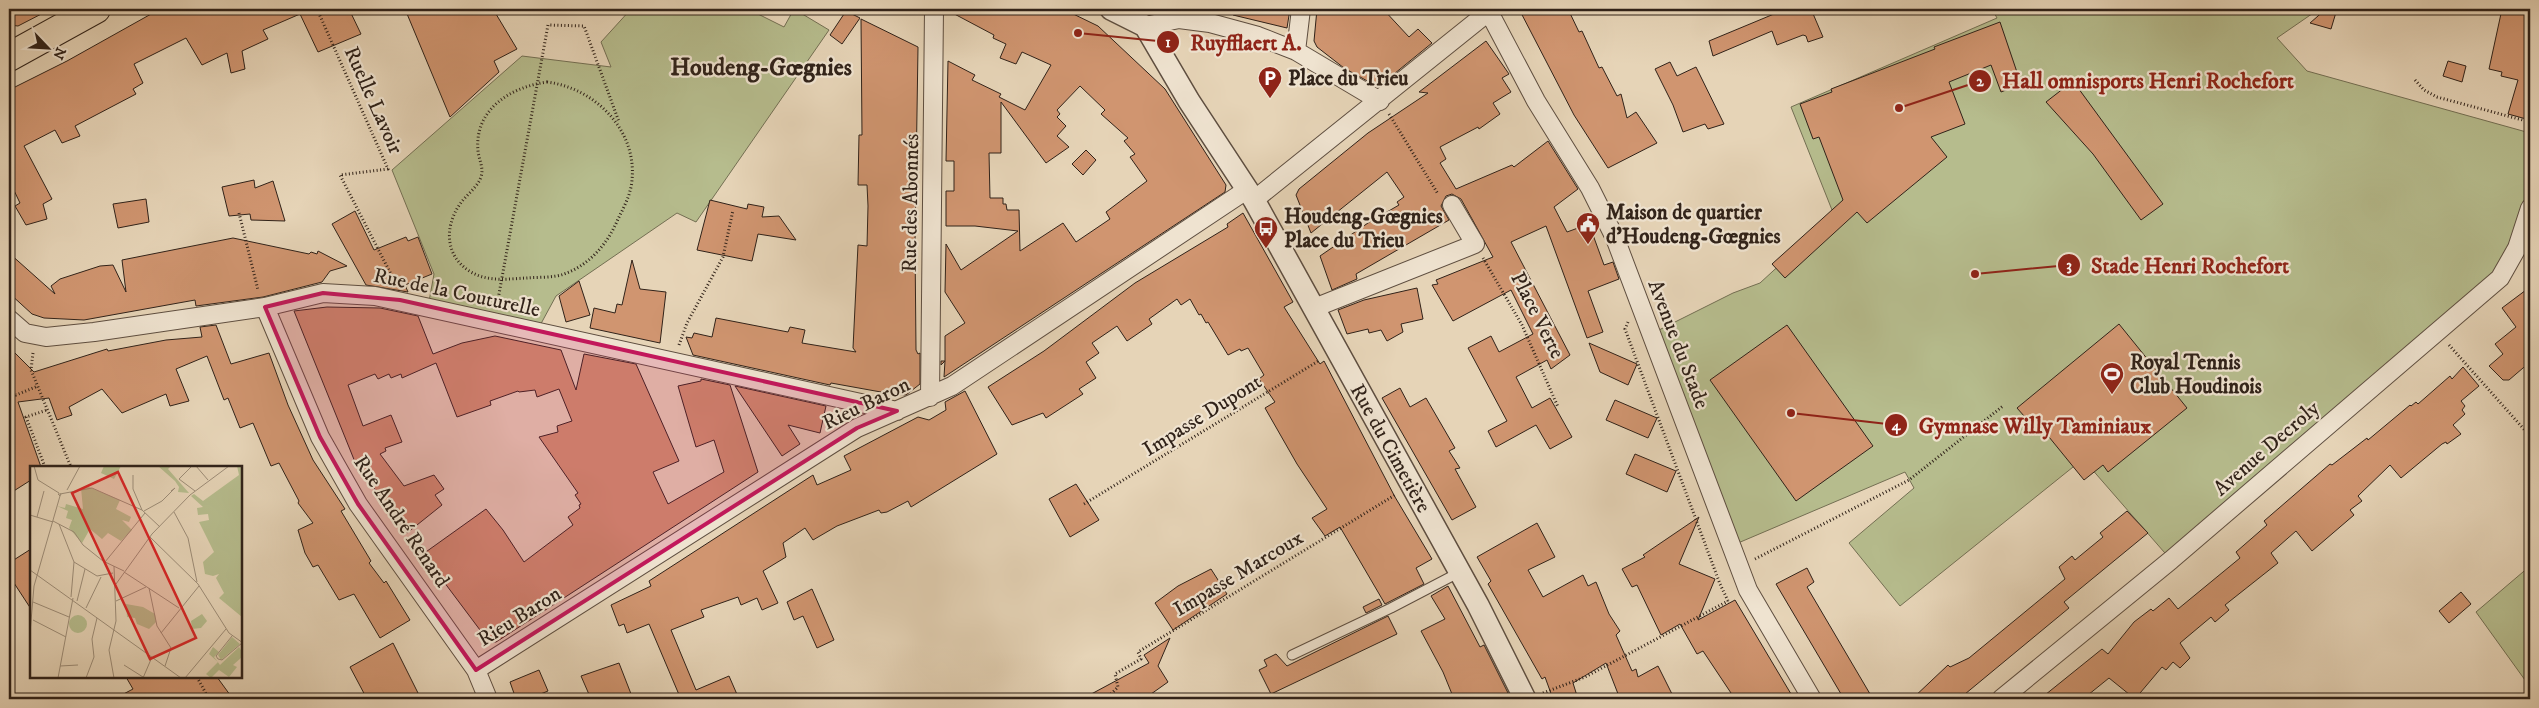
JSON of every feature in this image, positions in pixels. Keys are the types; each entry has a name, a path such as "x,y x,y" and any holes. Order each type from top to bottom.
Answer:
{"main road":[{"path":"11,52 96,9"}],"street":[{"name":"Rue des Abonnés","path":"930,397 934,9"},
{"path":"1110,9 1145,26 1189,101 1251,195 1380,100 1490,10"},
{"path":"1296,51 1301,9"},
{"name":"Avenue du Stade","path":"1490,10 1536,101 1590,188 1615,238 1748,590 1812,699"},
{"path":"1145,26 1179,18 1210,23 1258,36 1296,51 1380,100"},
{"name":"Rieu Baron","path":"476,670 857,428 952,386 1251,195"},
{"name":"Rue du Cimetière","path":"1251,195 1530,698"},
{"path":"1314,308 1475,244 1452,205"},
{"name":"Avenue Decroly","path":"2001,699 2171,560 2500,278 2517,248 2530,208"},
{"name":"Rue de la Couturelle","path":"9,319 25,334 46,337 94,332 323,293 376,296 898,410"},
{"name":"Rue André Renard","path":"262,302 320,437 358,504 476,670 488,699"}],"lane":[{"path":"1292,655 1391,608 1460,572"}],"path":[{"name":"Ruelle Lavoir","path":"317,9 388,168 340,175 397,286 400,300"},
{"path":"494,321 502,280 538,83 548,25 584,26 620,125 630,156 632,181 627,201 613,232 604,246 591,258 564,274 502,280 483,277 470,272 460,264 452,254 449,227 460,203 482,176 479,135 486,118 496,104 512,91 538,83 560,83 580,90 593,99 620,125"},
{"path":"2415,80 2424,90 2437,97 2530,122"},
{"path":"1380,100 1440,198 1452,205"},
{"path":"675,361 683,331 723,257 733,210"},
{"path":"239,213 262,302"},
{"name":"Place Verte","path":"1475,244 1522,325 1558,407"},
{"path":"1643,311 1626,323 1625,329 1728,601"},
{"path":"2436,331 2530,436"},
{"path":"34,335 32,370 71,466"},
{"name":"Impasse Dupont","path":"1084,504 1336,350"},
{"path":"9,392 16,395 38,386"},
{"path":"1739,567 1909,480 2003,406"},
{"path":"45,466 26,418 47,410"},
{"name":"Impasse Marcoux","path":"1106,699 1118,687 1115,674 1141,659 1138,652 1413,485"},
{"path":"1530,698 1585,677 1748,590"},
{"path":"198,678 209,699"}],"highlighted area":[{"path":"323,293 400,300 897,411 857,428 476,670 358,504 320,437 265,307"}],"green space":[{"path":"631,9 748,9 784,27 794,9 829,30 696,222 677,213 556,296 537,331 428,307 434,274 392,170 522,56 611,67 601,42"},
{"path":"1992,9 2319,9 2277,38 2307,71 2530,133 2530,208 2511,261 2171,560 2083,459 1900,606 1849,543 1914,488 1905,472 1731,546 1651,334 1733,293 1760,283 1834,215 1791,107 1997,18"},
{"path":"2530,566 2530,687 2476,612"}],"building":[{"path":"9,9 51,9 18,26 9,25"},
{"path":"160,9 349,9 361,34 318,52 300,14 263,30 268,39 242,51 245,69 231,73 227,53 202,65 186,38 134,64 143,83 133,89 136,94 75,126 80,136 62,143 55,130 24,146 52,199 43,204 47,219 26,225 15,206 20,203 9,180 9,90 67,61"},
{"path":"405,9 493,9 517,49 494,61 499,72 450,117"},
{"path":"945,9 1063,9 1098,26 1165,89 1226,185 1225,192 944,377 945,336 965,323 945,292 946,244 961,270 1018,231 975,226 946,226 946,191 954,191 954,161 946,161 948,61 975,75 972,80 1001,94 999,97 1025,110 1051,65 1022,52 1016,64 1000,58 1006,44 993,38 994,35","holes":["1080,86 1105,110 1101,114 1128,138 1124,141 1135,154 1130,157 1147,181 1106,212 1110,219 1076,242 1063,223 1020,251 1019,210 1007,210 1006,204 1003,204 1003,198 990,198 989,153 1001,153 1001,102 1046,163 1069,147 1057,136 1066,126 1057,117 1060,114 1057,110"]},
{"path":"1234,9 1290,9 1287,28 1233,15"},
{"path":"1317,9 1383,9 1409,37 1418,29 1432,43 1378,87 1344,68 1317,47 1314,41"},
{"path":"1519,9 1568,9 1579,32 1582,31 1599,68 1602,67 1617,96 1621,94 1627,118 1636,112 1657,143 1608,168 1574,115"},
{"path":"1786,9 1811,9 1823,37 1808,42 1806,36 1803,35 1777,45 1772,31 1713,56 1709,41"},
{"path":"2326,9 2337,9 2331,29 2310,23"},
{"path":"2502,9 2530,9 2530,120 2508,114 2518,80 2501,76 2502,72 2489,69"},
{"path":"846,11 860,18 842,44 830,35"},
{"path":"861,19 918,47 915,242 916,350 918,354 920,353 920,384 906,395 831,383 830,385 693,355 686,337 692,338 694,333 712,337 716,318 788,332 790,327 805,330 802,343 856,352 853,348 858,245 867,246 868,206 867,185 858,185 859,135 862,135"},
{"path":"2000,22 2021,84 2001,92 1991,65 1949,82 1965,124 1931,137 1947,157 1867,223 1857,212 1785,278 1772,264 1843,200 1819,137 1813,139 1800,104 1832,92 1831,89"},
{"path":"1486,41 1509,74 1502,78 1511,92 1493,103 1500,114 1479,129 1478,127 1440,147 1446,159 1440,163 1456,189 1512,165 1514,167 1548,141 1578,189 1554,207 1567,232 1589,224 1604,265 1613,262 1619,279 1588,291 1603,332 1587,338 1546,226 1511,242 1570,355 1551,369 1547,360 1516,377 1532,408 1550,398 1572,437 1550,449 1536,425 1496,447 1488,431 1507,421 1468,348 1491,336 1499,352 1533,334 1511,290 1453,321 1432,285 1438,284 1436,280 1493,257 1461,199 1452,194 1446,196 1441,206 1449,220 1356,274 1357,279 1332,290 1320,256 1368,223 1399,205 1397,202 1404,197 1387,172 1311,233 1296,195 1299,189 1368,133 1428,93 1419,92"},
{"path":"2448,61 2466,66 2462,82 2443,76"},
{"path":"1670,62 1677,76 1696,67 1724,124 1708,129 1705,124 1683,132 1673,105 1655,69"},
{"path":"2073,81 2163,204 2141,220 2093,154 2046,102"},
{"path":"1086,150 1096,160 1083,175 1072,164"},
{"path":"254,180 255,188 273,181 285,221 251,220 250,214 229,216 222,187"},
{"path":"146,199 149,222 118,228 113,204"},
{"path":"710,200 747,209 748,204 764,207 762,217 779,216 796,240 758,234 752,261 697,250"},
{"path":"355,211 374,250 406,237 408,241 418,237 432,274 405,285 408,292 366,285 332,224"},
{"path":"1243,213 1293,302 1284,307 1320,364 1324,361 1395,497 1432,559 1416,568 1424,584 1385,604 1340,527 1325,536 1312,518 1327,509 1297,464 1265,408 1275,402 1259,379 1264,375 1248,348 1241,351 1240,349 1228,355 1208,322 1206,323 1201,314 1199,315 1190,299 1181,305 1177,299 1149,319 1152,324 1127,341 1117,326 1092,343 1099,353 1086,362 1096,378 1079,389 1083,394 1046,418 1043,413 1012,425 988,387 1044,351 1135,283 1228,227 1227,224"},
{"path":"233,238 309,254 311,252 317,254 318,251 347,266 330,271 322,282 263,297 196,306 195,300 84,320 44,318 32,314 9,293 9,253 55,294 51,286 60,279 100,266 113,265 126,292 122,260"},
{"path":"632,260 640,289 666,292 660,343 590,328 594,308 615,313 617,304 622,305"},
{"path":"579,281 590,315 566,322 559,296"},
{"path":"2530,287 2530,362 2509,380 2503,380 2489,366 2503,354 2495,344 2516,327 2502,308"},
{"path":"1417,288 1423,319 1401,324 1403,332 1387,341 1381,330 1369,333 1368,329 1347,334 1338,310 1364,300"},
{"path":"327,307 380,308 418,316 433,354 462,343 495,336 561,350 576,390 584,354 636,364 679,461 653,472 668,504 724,472 714,440 696,447 678,386 701,381 701,379 730,385 758,472 496,642 489,642 423,554 486,509 503,530 524,562 573,525 568,517 580,508 579,505 581,504 575,495 578,493 539,437 558,432 557,426 572,421 559,389 537,397 535,390 518,391 490,401 491,405 457,417 436,363 402,378 401,374 391,378 389,374 378,379 375,374 348,385 363,426 391,415 402,442 385,448 386,451 380,454 404,486 434,475 444,489 435,495 442,505 407,533 355,462 294,311"},
{"name":"Royal Tennis Club Houdinois","path":"2119,324 2187,408 2108,472 2103,465 2084,480 2036,421 2032,425 2017,408"},
{"path":"216,325 231,364 269,353 288,405 313,460 345,509 341,511 371,561 369,563 384,583 386,581 410,620 380,638 354,594 339,600 318,565 313,567 305,553 298,530 313,523 298,503 299,501 279,463 271,466 253,423 240,428 228,398 224,400 207,356 176,369 189,401 170,406 166,394 122,413 102,389 69,407 72,415 57,420 49,398 18,402 41,466 30,466 30,481 9,494 9,470 14,468 9,455 9,347 34,372 107,349 108,351 166,340 202,337 200,327"},
{"path":"1787,325 1873,446 1796,501 1710,380"},
{"path":"1589,343 1637,364 1628,385 1600,372"},
{"path":"2463,367 2479,386 2461,401 2465,406 2462,410 2465,414 2453,425 2461,434 2447,444 2446,442 2442,444 2401,478 2390,465 2358,496 2362,501 2350,510 2354,515 2312,551 2296,531 2271,553 2278,563 2225,605 2229,610 2215,622 2211,617 2180,643 2190,658 2180,668 2173,662 2166,670 2162,667 2135,699 2109,678 2083,699 2040,699 2102,649 2108,654 2134,622 2151,609 2153,611 2169,598 2178,609 2240,558 2236,552 2267,525 2264,521 2330,464 2332,465 2367,438 2368,440 2410,405 2416,402 2418,404 2450,376 2452,379"},
{"path":"735,386 826,406 820,433 788,425 800,444 782,456"},
{"path":"1400,388 1410,407 1426,398 1455,448 1449,451 1460,468 1455,469 1476,507 1452,520 1382,398"},
{"path":"965,391 997,454 911,507 908,501 887,512 881,513 879,510 837,526 813,540 805,528 783,543 786,557 763,571 778,603 762,610 757,598 741,605 738,597 701,610 704,617 671,630 696,690 729,676 739,699 674,699 680,697 649,624 627,633 624,624 619,626 611,605 651,586 649,581 813,475 817,485 851,470 844,456 918,417 929,420 946,410 945,402"},
{"path":"1615,400 1657,418 1648,438 1606,420"},
{"path":"1635,454 1676,471 1667,492 1626,474"},
{"path":"1076,484 1099,520 1070,537 1049,499"},
{"path":"2127,511 2148,533 2064,602 2069,608 1959,699 1912,699 1948,665 1950,667 1969,658 2065,579 2059,567 2072,556 2075,560 2103,537 2100,533"},
{"path":"1699,517 1679,564 1715,579 1698,620 1735,600 1794,699 1746,699 1744,695 1735,699 1703,651 1697,654 1680,624 1661,635 1637,585 1632,587 1622,569 1645,557 1643,555"},
{"path":"1537,523 1555,557 1528,570 1543,597 1583,575 1588,586 1596,582 1609,614 1620,631 1616,635 1632,671 1636,669 1638,677 1658,666 1672,694 1662,699 1620,699 1606,663 1573,683 1578,699 1553,699 1545,677 1542,679 1488,584 1491,581 1477,557"},
{"path":"30,550 30,607 14,583 9,587 9,563"},
{"path":"1807,568 1814,582 1807,587 1873,699 1844,699 1776,584"},
{"path":"1211,569 1227,594 1173,630 1155,603 1178,586"},
{"path":"1448,586 1480,647 1484,645 1511,699 1454,699 1443,672 1421,631 1445,619 1431,596"},
{"path":"812,589 834,640 817,648 803,616 794,620 787,602"},
{"path":"2461,592 2471,604 2449,623 2439,611"},
{"path":"1379,599 1382,605 1366,613 1363,607"},
{"path":"1388,616 1397,634 1271,694 1259,670 1267,666 1264,660 1276,654 1287,666"},
{"path":"1170,638 1158,666 1168,682 1144,699 1082,699 1149,663 1144,655"},
{"path":"393,643 421,699 367,699 350,667"},
{"path":"619,663 633,699 591,699 581,676"},
{"path":"539,670 548,691 528,699 516,699 510,682"},
{"path":"127,678 218,678 233,699 114,699 133,689"}],"place":[{"name":"Ruyfflaert A.","path":"1078,33"},
{"name":"Place du Trieu","path":"1270,99"},
{"name":"Hall omnisports Henri Rochefort","path":"1899,108"},
{"name":"Maison de quartier d'Houdeng-Gœgnies","path":"1588,245"},
{"name":"Houdeng-Gœgnies Place du Trieu","path":"1266,249"},
{"name":"Stade Henri Rochefort","path":"1975,274"},
{"name":"Royal Tennis Club Houdinois","path":"2112,395"},
{"name":"Gymnase Willy Taminiaux","path":"1791,413"}],"district":[{"name":"Houdeng-Gœgnies","path":"761,67"}]}
